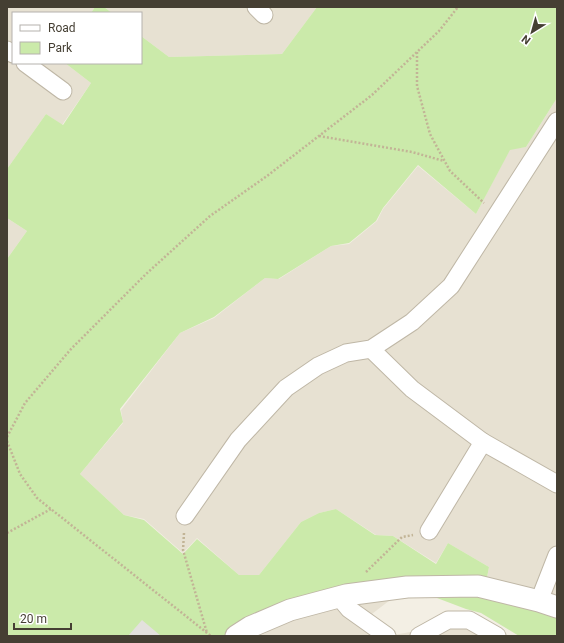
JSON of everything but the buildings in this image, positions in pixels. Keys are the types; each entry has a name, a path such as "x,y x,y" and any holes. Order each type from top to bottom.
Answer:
{"street":[{"path":"26,64 63,91"},
{"path":"185,516 238,440 286,388 318,366 346,353 371,349 412,322 451,286 557,122"},
{"path":"371,349 412,389 483,442 557,484"},
{"path":"429,531 483,442"},
{"path":"236,636 250,627 290,610 342,596 407,587 478,586 548,604 557,555"},
{"path":"342,596 349,610 387,636"},
{"path":"419,636 448,620 469,620 497,636"}],"path":[{"path":"7,437 25,403 71,349 146,274 210,216 267,176 372,95 439,31 458,7"},
{"path":"417,51 417,86 430,134 450,171 497,214"},
{"path":"319,136 412,152 445,161"},
{"path":"7,441 20,474 37,498 211,636"},
{"path":"7,532 51,509"},
{"path":"185,516 183,550 207,633"},
{"path":"342,596 402,537 429,531"}],"shaded area":[{"path":"7,7 95,7 92,12 12,12 12,64 66,64 91,83 62,125 46,114 7,169"},
{"path":"104,7 317,7 282,54 169,57 142,37 142,12 111,12"},
{"path":"557,98 557,606 485,588 489,567 448,543 436,563 393,536 376,535 336,509 319,513 301,522 259,575 239,575 197,538 183,553 144,519 124,515 80,474 123,423 121,410 180,333 214,318 265,278 279,279 331,246 349,244 377,221 383,209 418,166 476,214 510,149 526,147"},
{"path":"7,218 27,231 7,259"},
{"path":"407,587 368,617 394,635 469,621 496,636 239,636 251,629"},
{"path":"142,620 161,636 128,636"}],"green space":[{"path":"95,7 104,7 111,12 92,12"},
{"path":"317,7 557,7 557,98 526,147 510,150 476,214 418,165 383,208 376,221 349,243 331,246 278,279 265,278 214,317 180,333 120,409 123,422 80,474 124,515 144,520 183,554 197,539 239,575 259,575 301,522 319,513 336,509 375,535 393,536 436,564 448,543 489,567 485,588 407,586 235,636 7,636 7,259 27,231 7,218 7,169 46,114 63,125 91,83 66,64 142,64 142,37 169,57 282,54"},
{"path":"408,587 557,607 557,636 519,636 481,613 466,609"}]}
